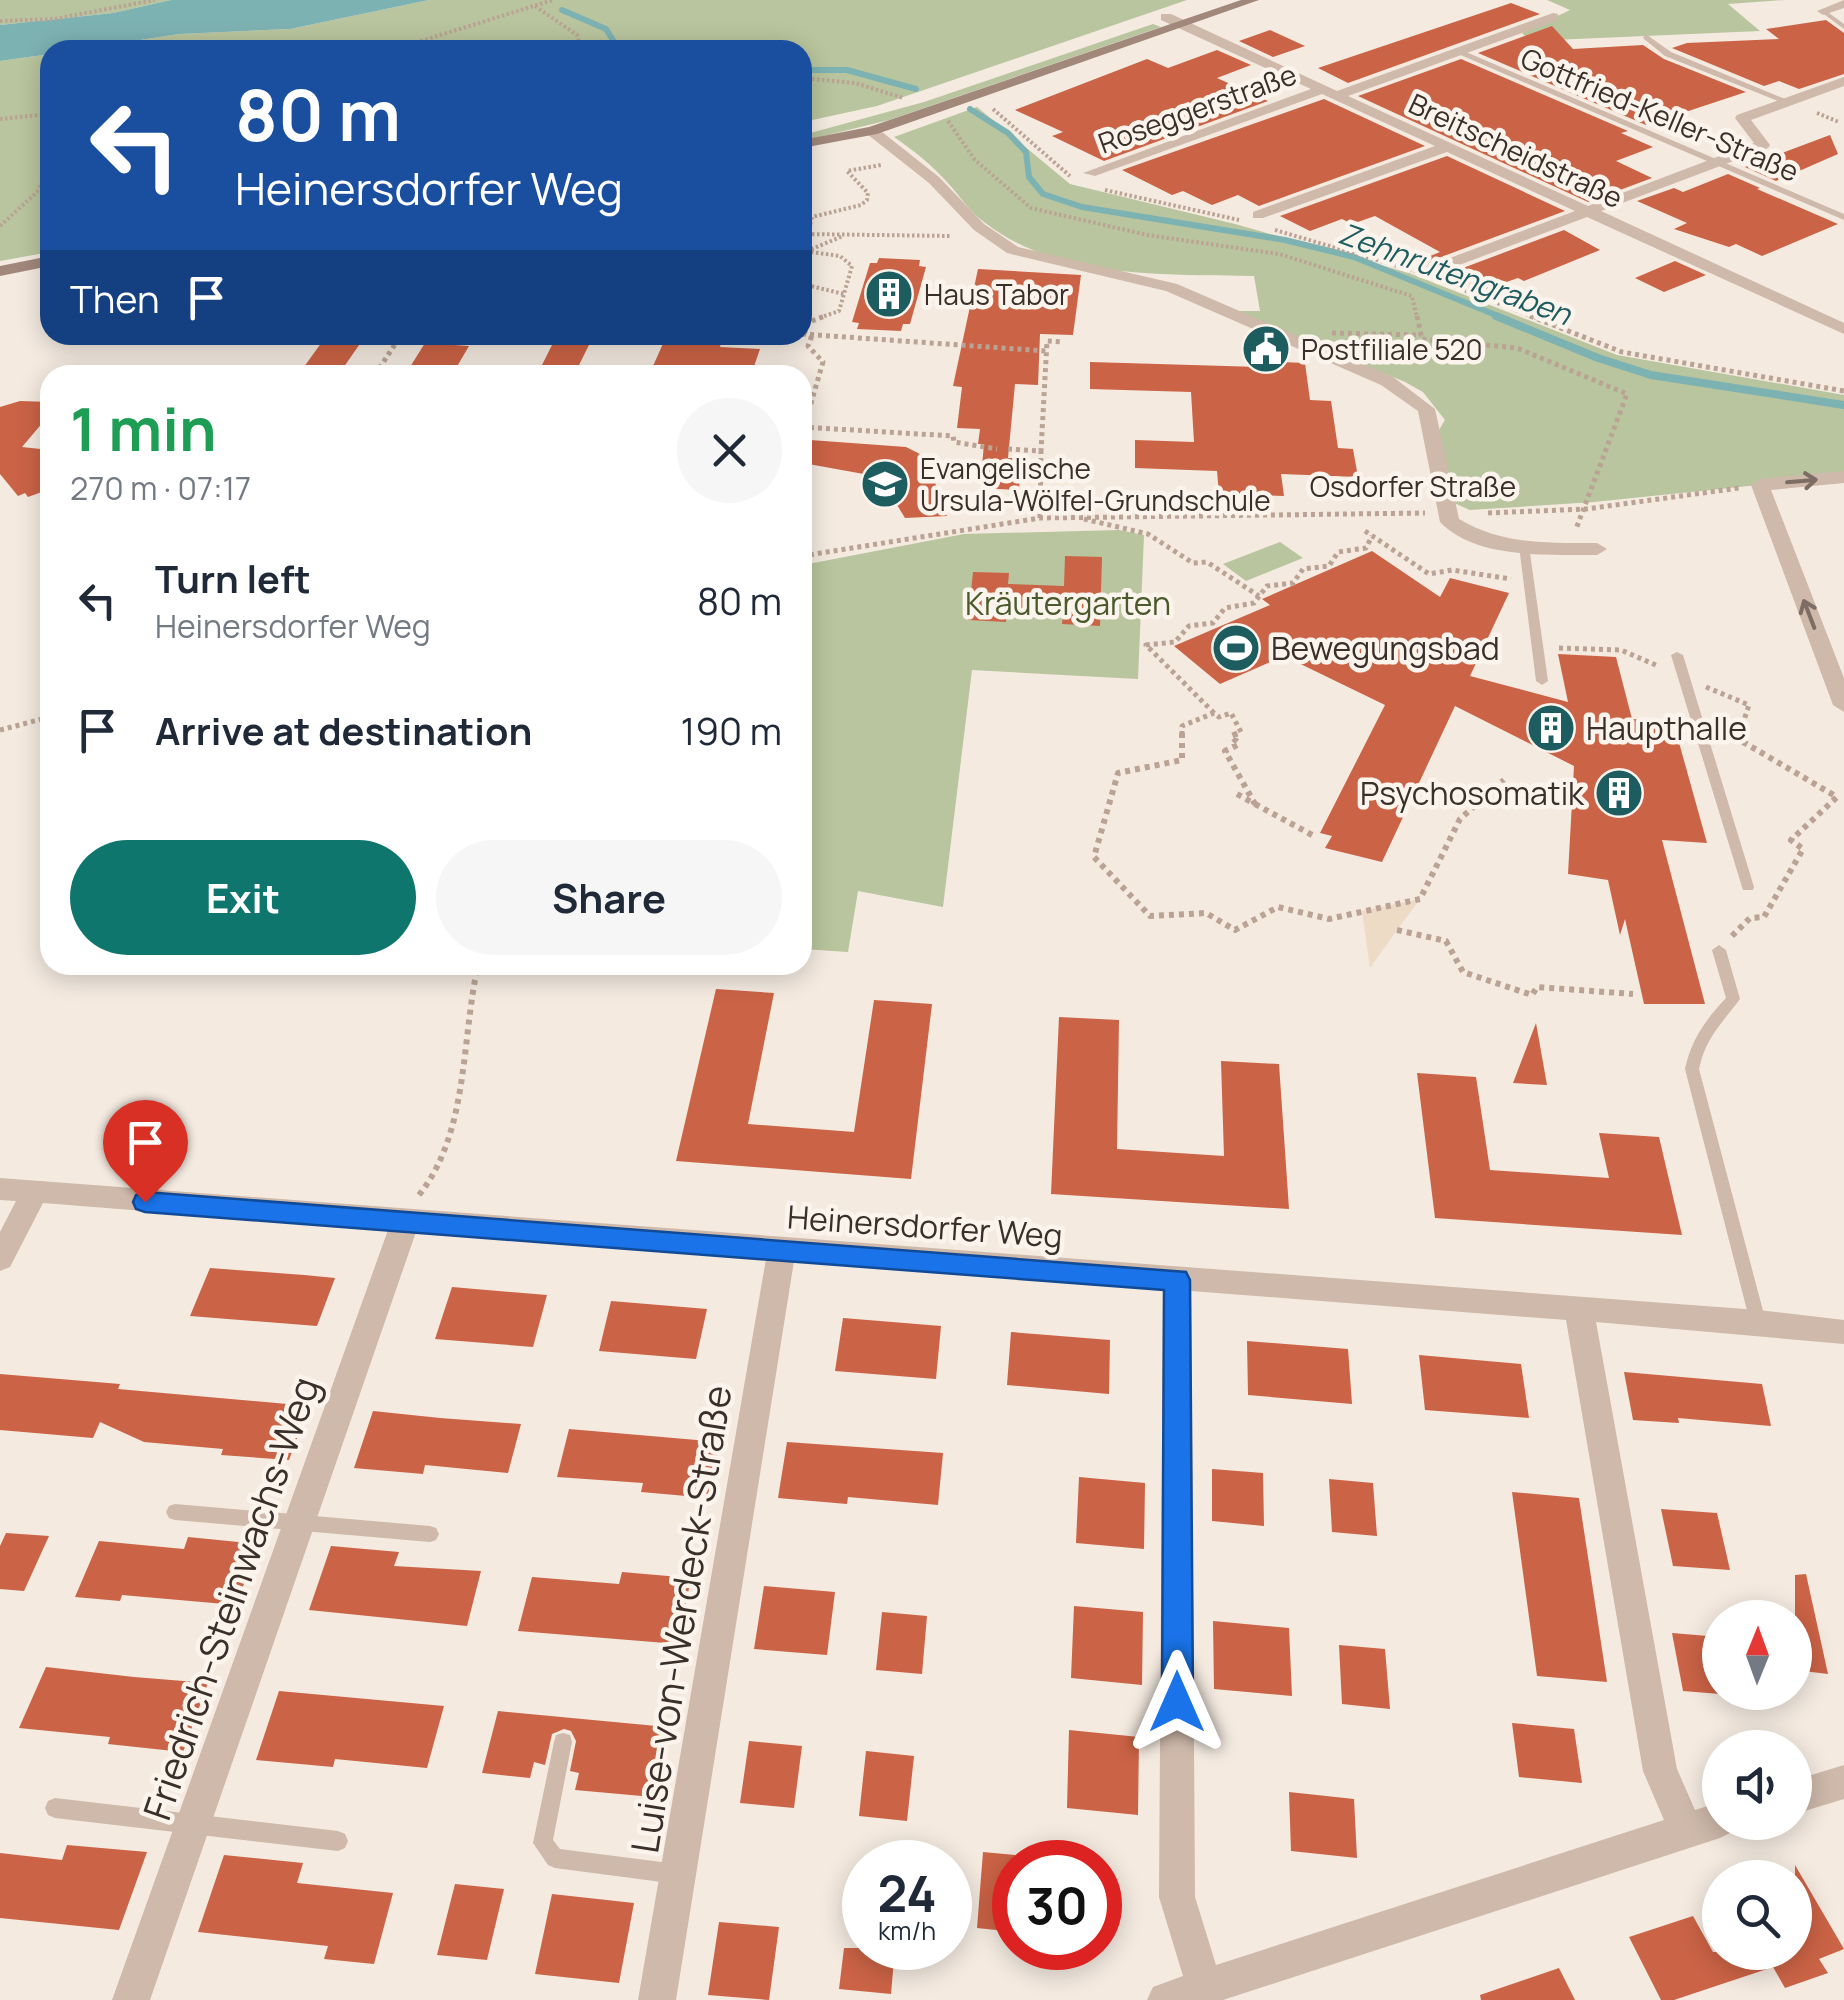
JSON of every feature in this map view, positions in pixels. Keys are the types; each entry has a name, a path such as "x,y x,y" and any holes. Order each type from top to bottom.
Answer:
{"main road":[{"path":"812,129 911,103 1215,0"},
{"path":"812,142 872,131 1252,0"},
{"path":"0,271 40,263"},
{"path":"0,281 40,275"}],"street":[{"path":"1822,10 1844,4"},
{"name":"Breitscheidstraße","path":"1166,17 1844,329"},
{"name":"Roseggerstraße","path":"1090,173 1459,52 1552,17"},
{"path":"1440,274 1762,145 1742,118 1844,81"},
{"path":"872,131 912,161 979,227 1013,250 1171,287 1365,370 1408,394 1426,409 1430,420 1450,522 1468,535 1496,544 1597,549"},
{"path":"1260,221 1450,146"},
{"path":"1844,478 1760,485 1844,704"},
{"name":"Heinersdorfer Weg","path":"0,1189 1758,1322 1844,1332"},
{"path":"0,1259 34,1193"},
{"name":"Friedrich-Steinwachs-Weg","path":"131,2000 405,1222"},
{"name":"Luise-von-Werdeck-Straße","path":"658,2000 782,1250"},
{"path":"1177,1280 1178,1897 1205,1988"},
{"path":"1579,1310 1660,1771 1702,1824"},
{"path":"1812,1792 1844,1782"},
{"path":"1166,2000 1702,1825"}],"lane":[{"path":"1822,10 1844,27"},
{"path":"1647,37 1668,54 1786,102"},
{"name":"Gottfried-Keller-Straße","path":"1459,52 1844,217"},
{"path":"1524,546 1542,681"},
{"path":"1676,655 1748,887"},
{"path":"1719,950 1733,999 1694,1048 1692,1070 1758,1322"},
{"path":"175,1512 430,1534"},
{"path":"562,1742 542,1843 555,1858 678,1874"},
{"path":"55,1808 338,1842"}],"path":[{"path":"0,20 54,20 156,0"},
{"path":"424,40 553,0"},
{"path":"534,6 577,35 578,40"},
{"path":"812,79 893,92 911,103"},
{"path":"943,106 952,131 975,160 1032,208 1148,235 1278,254 1379,283 1412,296 1422,338 1514,347 1552,360 1596,386 1627,394 1586,509 1567,548"},
{"path":"0,119 40,115"},
{"path":"812,217 861,206 868,200 868,194 847,171 912,161"},
{"path":"0,226 40,186"},
{"path":"1260,221 1422,274"},
{"path":"812,234 950,236"},
{"path":"812,252 844,236"},
{"path":"812,252 840,256 852,266 839,311 812,319"},
{"path":"1440,274 1622,352 1844,392"},
{"path":"812,286 844,294"},
{"path":"1329,333 1421,334"},
{"path":"812,334 1046,351"},
{"path":"1040,518 1047,341 1063,342"},
{"path":"808,345 824,362 812,399"},
{"path":"812,428 953,436 954,442 997,448"},
{"path":"1008,449 1041,451"},
{"name":"Osdorfer Straße","path":"812,554 1040,518 1586,509 1760,485"},
{"path":"1148,534 1150,516"},
{"path":"1078,517 1148,534 1193,563 1207,562 1259,596"},
{"path":"1365,532 1428,574 1452,570 1529,581"},
{"path":"1255,804 1225,750 1239,744 1231,736 1240,732 1231,713 1219,717 1146,646 1175,642 1188,626 1213,623 1224,608 1254,603 1267,586 1293,583 1303,570 1329,566 1338,552 1366,548 1372,536"},
{"path":"1214,713 1182,726 1182,760 1118,774 1094,857 1150,916 1206,914 1235,930 1278,907 1329,919 1420,899 1460,819 1504,780"},
{"path":"0,730 40,720"},
{"path":"1238,794 1314,836"},
{"path":"1397,930 1446,941 1462,972 1532,996 1537,987 1633,994"},
{"path":"405,1222 412,1200 428,1187 441,1162 466,1053 470,992 475,975"}],"green space":[{"path":"0,0 171,0 113,13 0,25"},
{"path":"429,0 1187,0 877,106 812,120 812,40 140,40 179,34 290,29"},
{"path":"1547,0 1785,0 1728,4 1760,31 1530,41 1522,33 1570,10"},
{"path":"1153,24 1161,27 889,120 812,139 812,133 924,102"},
{"path":"40,55 40,254 0,261 0,61"},
{"path":"977,107 1070,184 1235,224 1409,273 1617,355 1844,395 1844,476 1594,502 1470,510 1452,502 1439,430 1445,420 1423,392 1232,311 1260,311 1254,276 1113,270 1045,255 984,222 935,170 894,137"},
{"name":"Kräutergarten","path":"1119,530 1144,535 1138,679 972,670 943,907 858,891 848,952 812,950 812,563 964,534"},
{"path":"1280,542 1303,558 1246,581 1223,564"}],"shaded area":[{"path":"1420,899 1397,930 1370,968 1362,911"}],"water":[{"path":"171,0 429,0 290,29 179,34 140,40 40,40 40,55 0,61 0,25 113,13"}],"building":[{"path":"1511,3 1540,14 1348,83 1318,68"},
{"path":"1826,20 1844,33 1844,74 1799,89 1779,81 1764,86 1672,48 1687,43 1779,39 1766,29"},
{"path":"1552,26 1573,49 1643,45 1664,59 1746,92 1646,125 1478,53"},
{"path":"1270,30 1305,46 1273,57 1239,41"},
{"path":"1217,50 1251,65 1217,78 1268,101 1104,161 1052,136 1063,132 1015,110 1147,59 1168,68"},
{"path":"1461,59 1628,131 1621,133 1653,147 1616,161 1652,178 1588,202 1358,96"},
{"path":"1324,99 1425,146 1259,206 1238,195 1212,205 1183,191 1172,195 1122,170"},
{"path":"1830,135 1838,154 1776,181 1745,167"},
{"path":"1447,156 1565,211 1433,260 1431,272 1413,263 1440,252 1375,216 1352,224 1342,219 1310,231 1280,216"},
{"path":"1728,174 1838,224 1762,256 1736,244 1729,247 1674,229 1687,223 1637,201 1674,188 1683,192"},
{"path":"1564,230 1600,250 1524,281 1518,278 1480,291 1435,274 1447,274"},
{"name":"Haus Tabor","path":"879,258 920,260 919,266 926,267 910,324 903,324 901,331 857,329 859,323 852,322 870,263 877,263"},
{"path":"1675,261 1706,275 1664,292 1635,278"},
{"path":"978,269 1081,275 1073,335 1040,334 1038,385 1015,384 1008,458 1021,458 1019,490 980,488 984,444 978,444 980,429 957,428 962,387 953,386"},
{"path":"320,345 359,345 345,365 305,365"},
{"path":"424,345 469,346 458,365 411,365"},
{"path":"552,345 589,345 579,365 542,365"},
{"path":"662,345 760,349 754,365 653,365"},
{"path":"1258,361 1305,363 1310,400 1331,401 1338,448 1353,449 1358,477 1281,474 1284,496 1219,494 1217,471 1135,468 1135,440 1194,442 1191,392 1090,389 1090,362 1259,367"},
{"path":"20,401 40,402 40,426 22,447 40,449 40,493 18,496 0,474 0,407"},
{"path":"812,440 906,447 926,457 947,516 905,518 880,477 812,465"},
{"path":"1372,551 1440,597 1450,578 1509,593 1470,676 1568,702 1558,654 1616,657 1632,719 1673,721 1707,843 1662,840 1705,1004 1644,1004 1625,919 1620,935 1608,880 1568,874 1574,766 1455,706 1382,862 1325,848 1332,836 1320,833 1385,705 1284,656 1220,684 1174,646 1270,605 1262,599"},
{"path":"1065,556 1102,557 1100,626 1062,624 1063,613 1006,611 1006,622 968,620 973,572 1009,573 1008,584 1064,586"},
{"path":"716,989 774,993 748,1124 854,1132 874,1000 932,1004 911,1179 676,1161"},
{"path":"1059,1017 1119,1020 1117,1149 1224,1156 1221,1061 1279,1064 1289,1209 1051,1194"},
{"path":"1536,1023 1547,1085 1513,1083"},
{"path":"1417,1073 1476,1077 1490,1170 1609,1178 1599,1133 1659,1137 1682,1235 1435,1218"},
{"path":"210,1268 335,1278 317,1326 190,1316"},
{"path":"452,1287 547,1295 533,1347 435,1339"},
{"path":"611,1301 707,1309 696,1359 599,1351"},
{"path":"843,1318 941,1326 936,1379 835,1371"},
{"path":"1011,1332 1110,1340 1109,1394 1007,1385"},
{"path":"1247,1341 1348,1349 1352,1404 1248,1395"},
{"path":"1419,1355 1521,1364 1529,1418 1425,1410"},
{"path":"1624,1372 1762,1384 1771,1426 1678,1418 1679,1423 1633,1420"},
{"path":"0,1374 309,1406 289,1460 221,1455 223,1449 144,1442 100,1422 93,1438 0,1430"},
{"path":"373,1411 521,1424 508,1473 425,1465 423,1474 354,1468"},
{"path":"569,1429 720,1442 709,1498 641,1492 643,1483 557,1477"},
{"path":"787,1442 943,1453 938,1505 848,1497 847,1504 778,1498"},
{"path":"1212,1469 1263,1473 1264,1526 1212,1521"},
{"path":"1079,1477 1145,1483 1144,1549 1076,1543"},
{"path":"1329,1479 1373,1483 1377,1536 1332,1532"},
{"path":"1512,1492 1579,1498 1607,1682 1537,1676"},
{"path":"1661,1509 1717,1513 1730,1570 1673,1566"},
{"path":"6,1533 49,1536 24,1591 0,1589 0,1546"},
{"path":"188,1537 259,1544 236,1605 122,1595 120,1601 75,1597 99,1541 184,1549"},
{"path":"331,1546 399,1552 394,1566 481,1571 467,1626 309,1610"},
{"path":"622,1572 691,1578 678,1644 518,1631 532,1577 619,1584"},
{"path":"1806,1574 1812,1600 1795,1600 1795,1575"},
{"path":"764,1586 835,1592 827,1655 754,1649"},
{"path":"1812,1601 1828,1674 1812,1672"},
{"path":"1074,1606 1143,1612 1142,1685 1071,1678"},
{"path":"882,1612 927,1616 922,1674 876,1670"},
{"path":"1213,1621 1289,1628 1292,1696 1214,1689"},
{"path":"1672,1633 1702,1636 1702,1693 1683,1691"},
{"path":"1339,1645 1385,1649 1390,1709 1342,1704"},
{"path":"46,1667 208,1683 183,1752 108,1744 110,1737 19,1728"},
{"path":"279,1691 444,1706 427,1768 335,1759 333,1767 256,1760"},
{"path":"498,1711 667,1727 653,1797 575,1790 579,1773 570,1771 576,1741 571,1731 564,1729 552,1734 545,1765 534,1762 530,1778 482,1773"},
{"path":"1512,1723 1574,1729 1582,1783 1519,1777"},
{"path":"1069,1730 1139,1737 1138,1815 1067,1808"},
{"path":"749,1741 802,1746 794,1808 740,1803"},
{"path":"866,1751 914,1756 907,1821 859,1816"},
{"path":"1289,1792 1354,1799 1357,1858 1291,1851"},
{"path":"67,1845 147,1852 119,1930 0,1918 0,1853 62,1860"},
{"path":"983,1852 992,1853 992,1930 977,1928"},
{"path":"224,1855 303,1863 297,1883 393,1893 374,1964 324,1959 328,1946 198,1932"},
{"path":"455,1884 504,1889 487,1960 437,1955"},
{"path":"552,1894 634,1903 619,1983 535,1974"},
{"path":"1812,1894 1844,1949 1819,1959 1828,1973 1785,1988 1775,1970 1812,1970"},
{"path":"1693,1916 1702,1932 1702,1970 1764,1970 1674,2000 1661,2000 1629,1937"},
{"path":"719,1922 779,1927 769,2000 708,1995"},
{"path":"842,1964 842,1970 893,1970 891,1994 839,1989"},
{"path":"1559,1968 1575,2000 1481,2000 1480,1995"}],"waterway":[{"name":"Zehnrutengraben","path":"562,10 606,29 613,40"},
{"name":"Zehnrutengraben","path":"812,70 847,70 916,89"},
{"name":"Zehnrutengraben","path":"970,109 1008,133 1026,152 1029,177 1043,194 1082,207 1285,240 1354,257 1503,318"},
{"name":"Zehnrutengraben","path":"1496,316 1651,375 1844,405"}],"place":[{"name":"Haus Tabor","path":"889,294"},
{"name":"Postfiliale 520","path":"1266,349"},
{"name":"Evangelische Ursula-Wölfel-Grundschule","path":"885,484"},
{"name":"Bewegungsbad","path":"1236,648"},
{"name":"Haupthalle","path":"1551,728"},
{"name":"Psychosomatik","path":"1619,793"}],"route":[{"path":"145,1202 1177,1280 1177,1702"}]}
